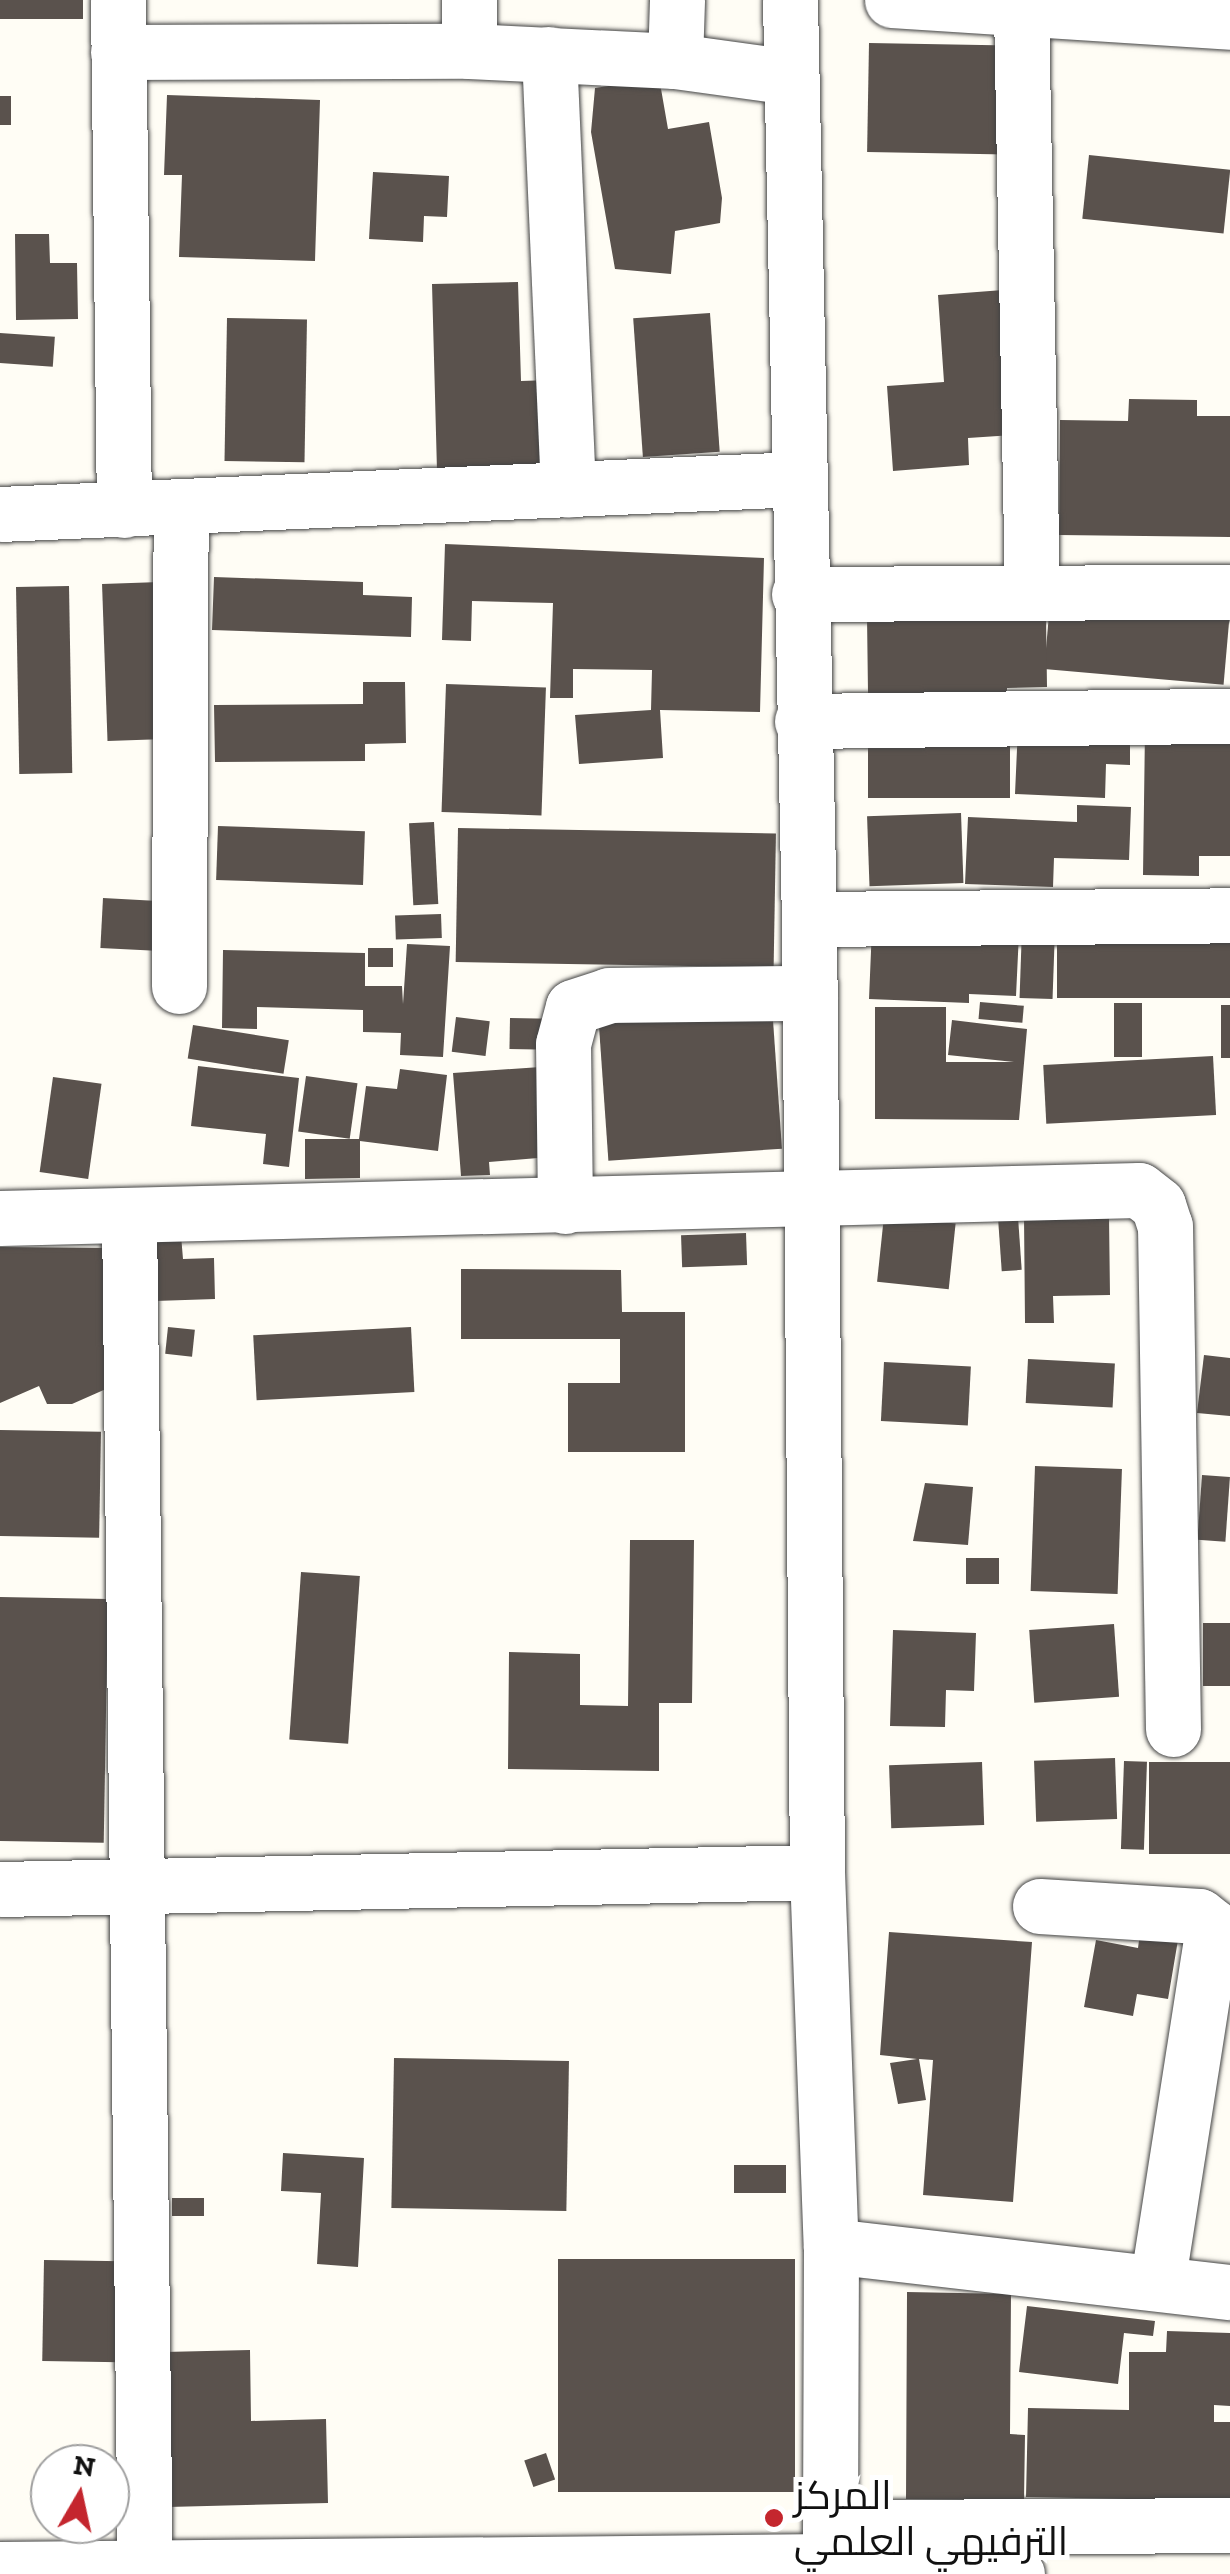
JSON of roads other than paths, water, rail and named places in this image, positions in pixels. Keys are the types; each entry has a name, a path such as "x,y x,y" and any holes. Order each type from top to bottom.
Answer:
{"street":[{"path":"675,62 677,0"},
{"path":"790,0 799,594 809,919 816,1872 831,2246 830,2568"},
{"path":"892,0 1230,22"},
{"path":"1021,8 1032,592"},
{"path":"124,510 118,26 469,25 549,54 675,62 791,77"},
{"path":"549,54 568,490"},
{"path":"0,514 798,479"},
{"path":"179,986 180,508"},
{"path":"799,594 1230,592"},
{"path":"802,722 1230,716"},
{"path":"809,919 1230,914"},
{"path":"564,1206 563,1044 573,1007 609,995 810,993"},
{"path":"0,1218 1139,1190 1158,1205 1165,1226 1173,1729"},
{"path":"129,1215 145,2570"},
{"path":"0,1889 816,1872"},
{"path":"1040,1906 1199,1916 1212,1928 1158,2284"},
{"path":"831,2246 1230,2292"},
{"path":"830,2568 869,2526 1230,2525"},
{"path":"0,2568 830,2568 1017,2574"}],"place":[{"name":"المركز الترفيهي العلمي","path":"774,2518"}]}
